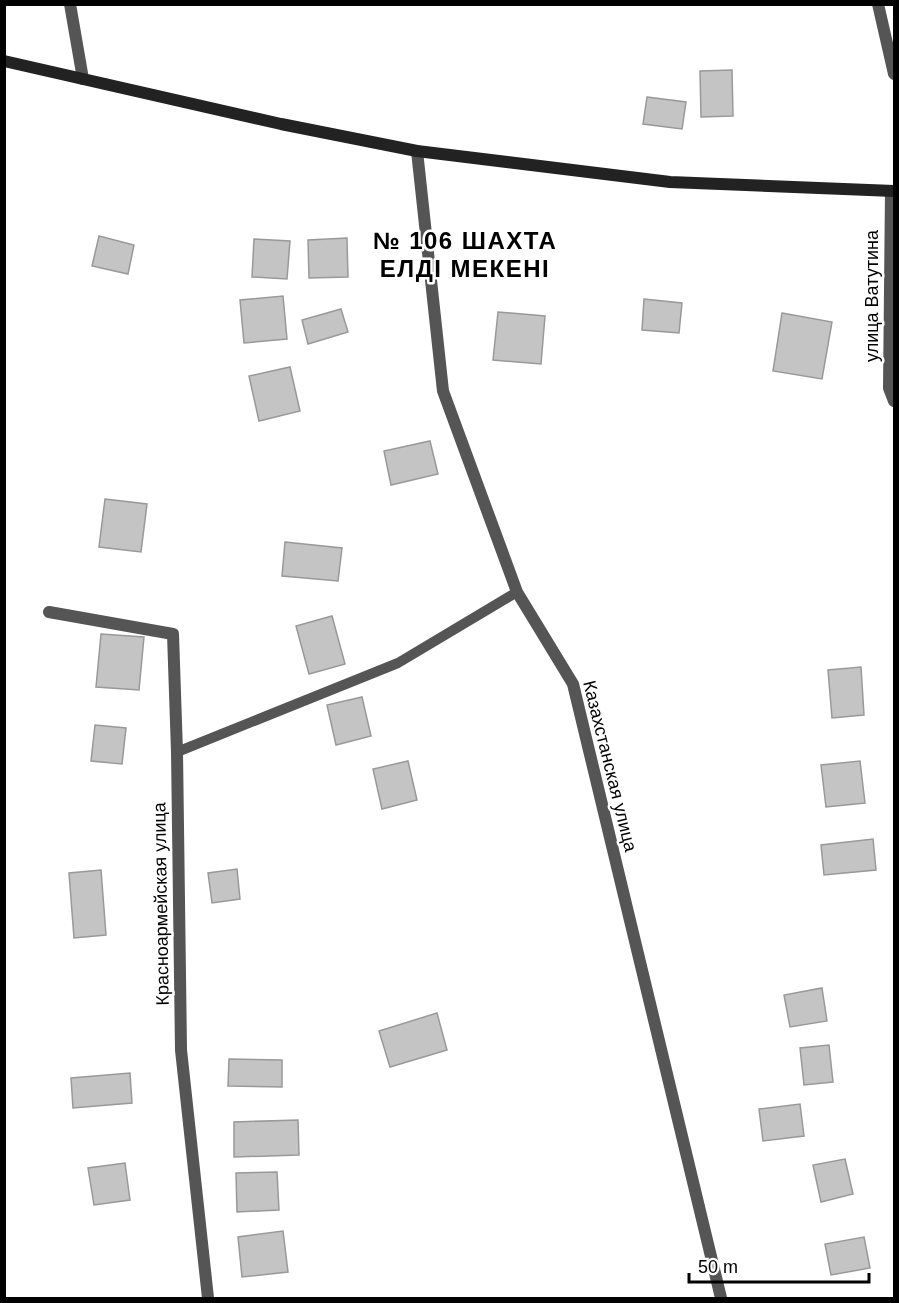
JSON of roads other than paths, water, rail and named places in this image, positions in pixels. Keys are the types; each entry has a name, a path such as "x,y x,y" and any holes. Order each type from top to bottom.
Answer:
{"main road":[{"path":"4,61 281,124 417,151 670,182 893,191"}],"street":[{"path":"70,4 83,79"},
{"path":"878,4 894,74"},
{"name":"Казахстанская улица","path":"417,151 443,391 517,592 573,684 721,1299"},
{"name":"улица Ватутина","path":"893,191 889,388 894,401"},
{"name":"Красноармейская улица","path":"49,612 173,634 181,1050 208,1299"}],"lane":[{"path":"177,752 398,663 517,592"}],"district":[{"name":"№ 106 ШАХТА ЕЛДІ МЕКЕНІ","path":"465,255"}]}
